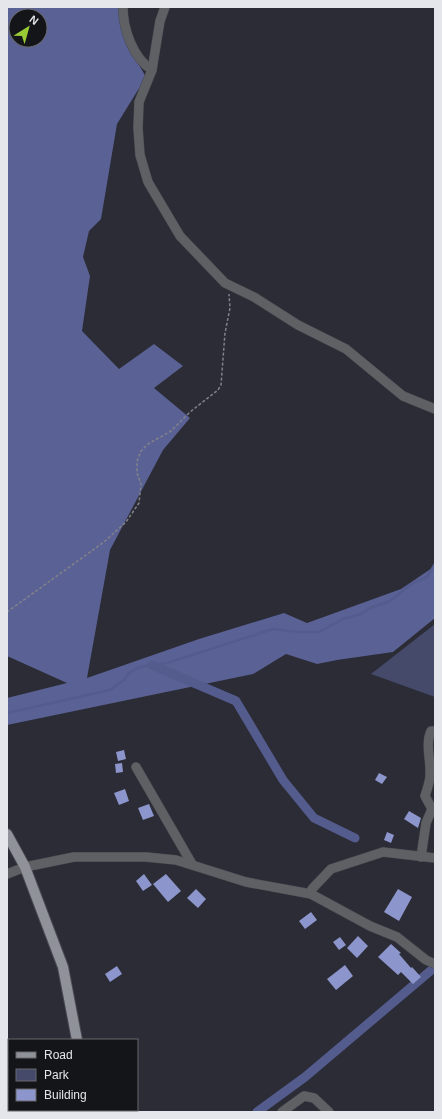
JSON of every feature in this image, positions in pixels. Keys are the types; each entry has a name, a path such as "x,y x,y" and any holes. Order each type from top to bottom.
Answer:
{"main road":[{"path":"7,834 25,867 63,967 77,1039"}],"street":[{"path":"123,7 123,14 130,42 146,66 152,70"},
{"path":"166,7 160,21 152,70 139,102 138,128 140,155 148,182 180,236 224,284 254,297 298,325 346,349 403,396 435,409"},
{"path":"421,857 426,823 432,809 425,796 430,776 428,739 431,732 435,732"},
{"path":"136,767 192,864"},
{"path":"311,894 312,889 331,869 383,852 435,858"},
{"path":"7,874 25,867 74,857 146,857 192,864 246,882 311,894 370,926 397,936 435,964"},
{"path":"282,1112 304,1096 314,1098 329,1112"}],"path":[{"path":"7,612 104,542 126,522 139,503 141,484 137,473 137,461 141,452 148,444 171,432 190,412 218,390 223,377 225,332 230,308 228,290 224,284"}],"green space":[{"path":"435,624 435,697 371,674"}],"shaded area":[{"path":"7,7 118,7 128,46 146,77 117,124 101,219 89,231 83,257 90,276 82,331 119,369 154,344 183,366 154,388 190,418 163,450 110,550 87,678 199,639 284,613 307,623 401,589 435,566 435,618 393,652 317,664 286,654 253,674 7,725 7,698 67,683 7,656"}],"building":[{"path":"124,750 126,759 118,761 116,752"},
{"path":"122,763 123,772 116,773 115,764"},
{"path":"379,773 387,777 382,784 375,780"},
{"path":"125,789 129,801 119,805 114,793"},
{"path":"149,804 154,816 143,820 138,808"},
{"path":"409,811 421,818 418,828 404,819"},
{"path":"387,832 394,835 391,843 384,840"},
{"path":"144,874 152,885 143,891 136,881"},
{"path":"166,874 181,891 168,902 153,884"},
{"path":"196,889 206,899 198,908 187,898"},
{"path":"398,889 412,897 399,921 384,912"},
{"path":"311,912 317,920 305,929 299,921"},
{"path":"358,936 368,946 357,958 347,948"},
{"path":"340,937 346,945 339,950 333,942"},
{"path":"391,944 401,953 399,954 411,968 412,967 421,977 413,984 401,972 398,975 378,957"},
{"path":"345,965 353,976 336,990 327,979"},
{"path":"117,966 122,974 110,982 105,974"}],"waterway":[{"path":"7,713 110,690 124,680 129,673 140,667 167,663 273,629 299,632 319,632 343,619 361,614 370,608 390,601 413,583 427,577 435,564"},
{"path":"152,665 236,701 283,780 314,818 355,838"},
{"path":"257,1112 305,1077 435,967"}]}
